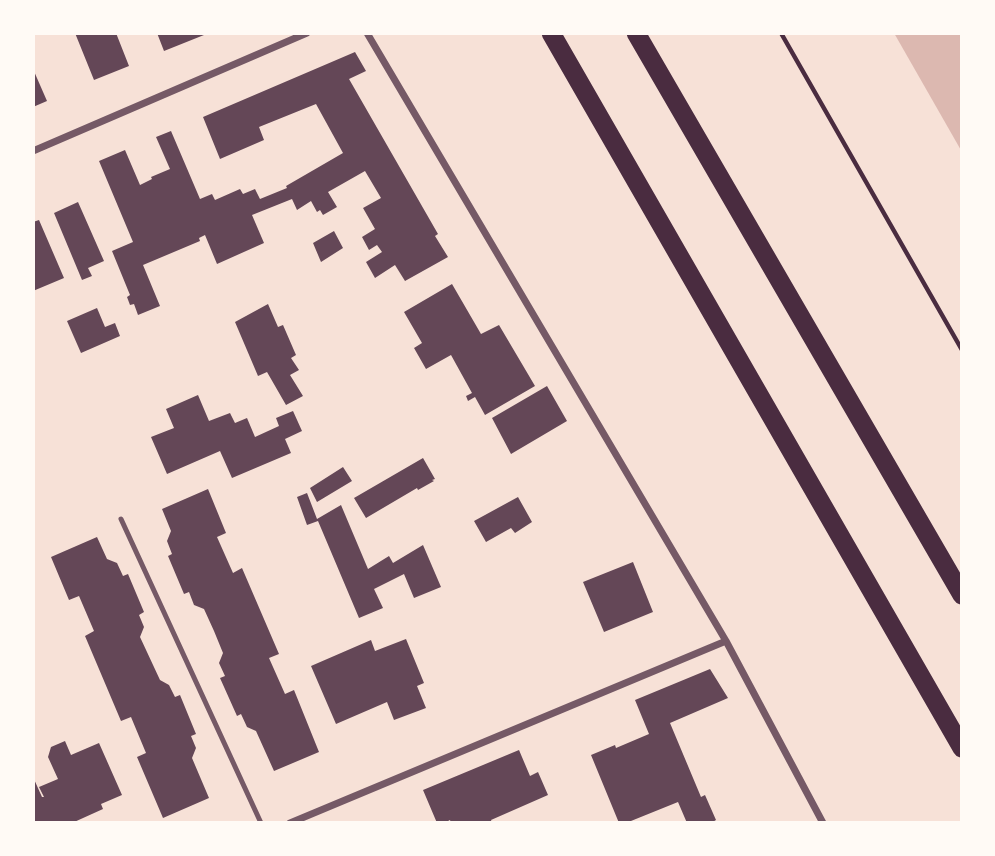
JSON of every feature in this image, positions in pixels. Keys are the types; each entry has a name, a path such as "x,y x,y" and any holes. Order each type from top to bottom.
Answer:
{"highway":[{"path":"551,33 962,748"},
{"path":"636,33 962,595"}],"street":[{"path":"33,151 307,33"},
{"path":"367,33 726,641 823,823"},
{"path":"290,823 726,641"}],"lane":[{"path":"121,519 261,823"}],"path":[{"path":"781,33 962,349"}],"shaded area":[{"path":"894,33 962,33 962,152"}],"building":[{"path":"75,33 116,33 129,66 94,80"},
{"path":"157,33 209,33 164,51"},
{"path":"355,52 366,71 349,79 438,234 435,236 448,257 405,281 395,265 375,278 366,262 382,252 377,245 369,250 362,237 375,229 363,208 381,198 365,171 328,192 337,207 323,215 320,210 317,212 311,201 297,210 292,199 252,215 264,243 217,264 205,235 199,238 200,241 143,265 160,306 138,315 134,304 130,305 127,297 130,295 112,251 133,242 99,161 125,150 140,185 170,169 156,137 171,131 200,199 212,194 215,200 240,189 243,194 255,189 260,199 287,188 286,186 343,153 316,104 259,127 264,140 220,159 203,117"},
{"path":"33,69 47,101 33,107"},
{"path":"78,202 104,261 88,268 92,276 82,280 54,213"},
{"path":"39,220 64,278 33,291 33,222"},
{"path":"334,231 343,248 321,262 313,243"},
{"path":"452,284 481,334 499,325 535,386 485,415 475,397 468,401 466,396 472,393 451,355 426,369 414,348 422,343 404,312"},
{"path":"268,304 278,327 283,325 296,355 291,358 299,370 290,375 303,396 286,405 267,372 258,376 235,322"},
{"path":"97,308 105,327 115,323 120,336 81,353 67,321"},
{"path":"547,386 567,421 511,454 492,418"},
{"path":"198,395 209,421 230,413 235,423 247,418 255,437 279,426 276,418 293,411 302,431 285,439 291,453 232,478 220,451 167,474 151,437 174,428 166,409"},
{"path":"423,458 434,481 366,518 354,498"},
{"path":"343,467 352,481 317,502 310,488"},
{"path":"208,489 226,533 217,537 233,573 242,568 279,654 269,658 285,694 294,690 319,752 274,771 256,731 247,727 241,714 237,716 220,678 225,676 219,663 223,653 214,631 204,609 194,605 189,592 184,594 168,556 172,554 167,541 171,531 162,509"},
{"path":"307,493 317,519 341,505 368,569 389,556 393,563 423,545 441,587 414,598 404,574 374,589 383,608 359,618 318,521 307,525 297,497"},
{"path":"518,497 532,522 515,533 511,528 486,542 474,521"},
{"path":"97,537 107,559 117,563 123,576 128,574 144,612 139,615 144,627 140,637 160,680 169,685 175,697 180,695 196,734 191,736 196,748 192,758 209,798 163,818 137,757 146,753 131,717 121,721 85,636 94,631 79,596 69,600 51,557"},
{"path":"633,562 653,612 604,632 583,582"},
{"path":"406,639 424,683 417,686 426,708 394,720 387,702 336,724 311,666 371,640 375,651"},
{"path":"710,669 728,698 670,723 701,797 705,795 716,820 711,823 687,823 678,802 626,823 619,823 591,755 649,734 635,700"},
{"path":"65,741 71,755 99,743 122,795 101,804 103,809 72,823 33,823 33,777 44,797 39,787 58,779 48,757 51,747"},
{"path":"519,750 530,776 538,772 548,795 491,820 492,823 451,823 450,820 437,823 423,790"}]}
